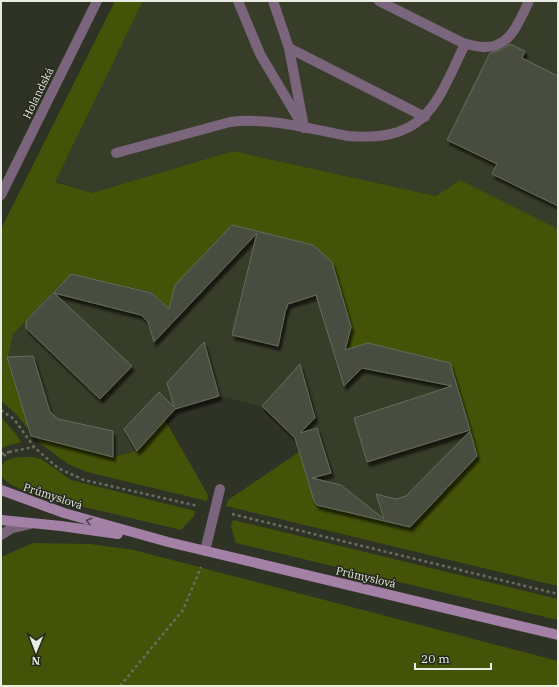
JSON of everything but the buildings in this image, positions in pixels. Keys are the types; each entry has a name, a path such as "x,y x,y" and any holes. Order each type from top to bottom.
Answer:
{"main road":[{"name":"Průmyslová","path":"1,490 64,513 168,542 558,635"},
{"name":"Průmyslová","path":"1,520 36,523 168,542"}],"street":[{"name":"Holandská","path":"1,196 97,1"},
{"path":"238,1 262,60 304,128"},
{"path":"273,1 289,48 304,128"},
{"path":"379,1 466,44 484,47 496,46 511,36 529,1"},
{"path":"116,153 230,122 247,120 264,121 348,136 376,136 401,131 413,126 425,117 432,109 466,44"},
{"path":"289,48 425,117"},
{"path":"205,551 220,489"},
{"path":"1,535 21,525 36,523"}],"path":[{"path":"1,410 14,419 34,447 58,468 84,480 215,510 558,594"},
{"path":"1,454 34,447"},
{"path":"1,458 9,452"},
{"path":"120,686 183,610 200,570 205,551"}],"shaded area":[{"path":"143,1 558,1 558,229 460,180 436,196 233,151 92,193 55,181"},
{"path":"245,228 313,245 332,262 351,327 453,376 473,443 468,466 420,517 397,524 329,507 311,492 295,438 261,406 219,396 175,409 137,451 113,457 45,440 28,424 8,357 13,334 61,283 84,277 152,292 175,286 223,235"}],"green space":[{"path":"115,1 143,1 55,182 92,193 233,151 436,196 460,180 558,229 558,586 226,506 228,500 299,452 311,492 329,507 397,524 420,517 468,466 473,443 453,376 345,350 351,327 332,262 313,245 245,228 222,235 175,286 169,309 152,292 84,277 61,283 13,334 8,357 28,424 45,440 113,457 137,451 165,420 208,495 207,501 87,472 68,464 41,444 14,412 1,401 1,229"},
{"path":"1,417 17,435 21,442 1,448"},
{"path":"20,457 33,457 41,459 71,480 195,511 194,516 181,530 92,509 29,492 13,486 1,476 2,467 5,462"},
{"path":"233,520 558,599 558,620 236,543 231,526"},
{"path":"33,543 90,544 134,550 558,661 558,686 1,686 1,557"}]}
